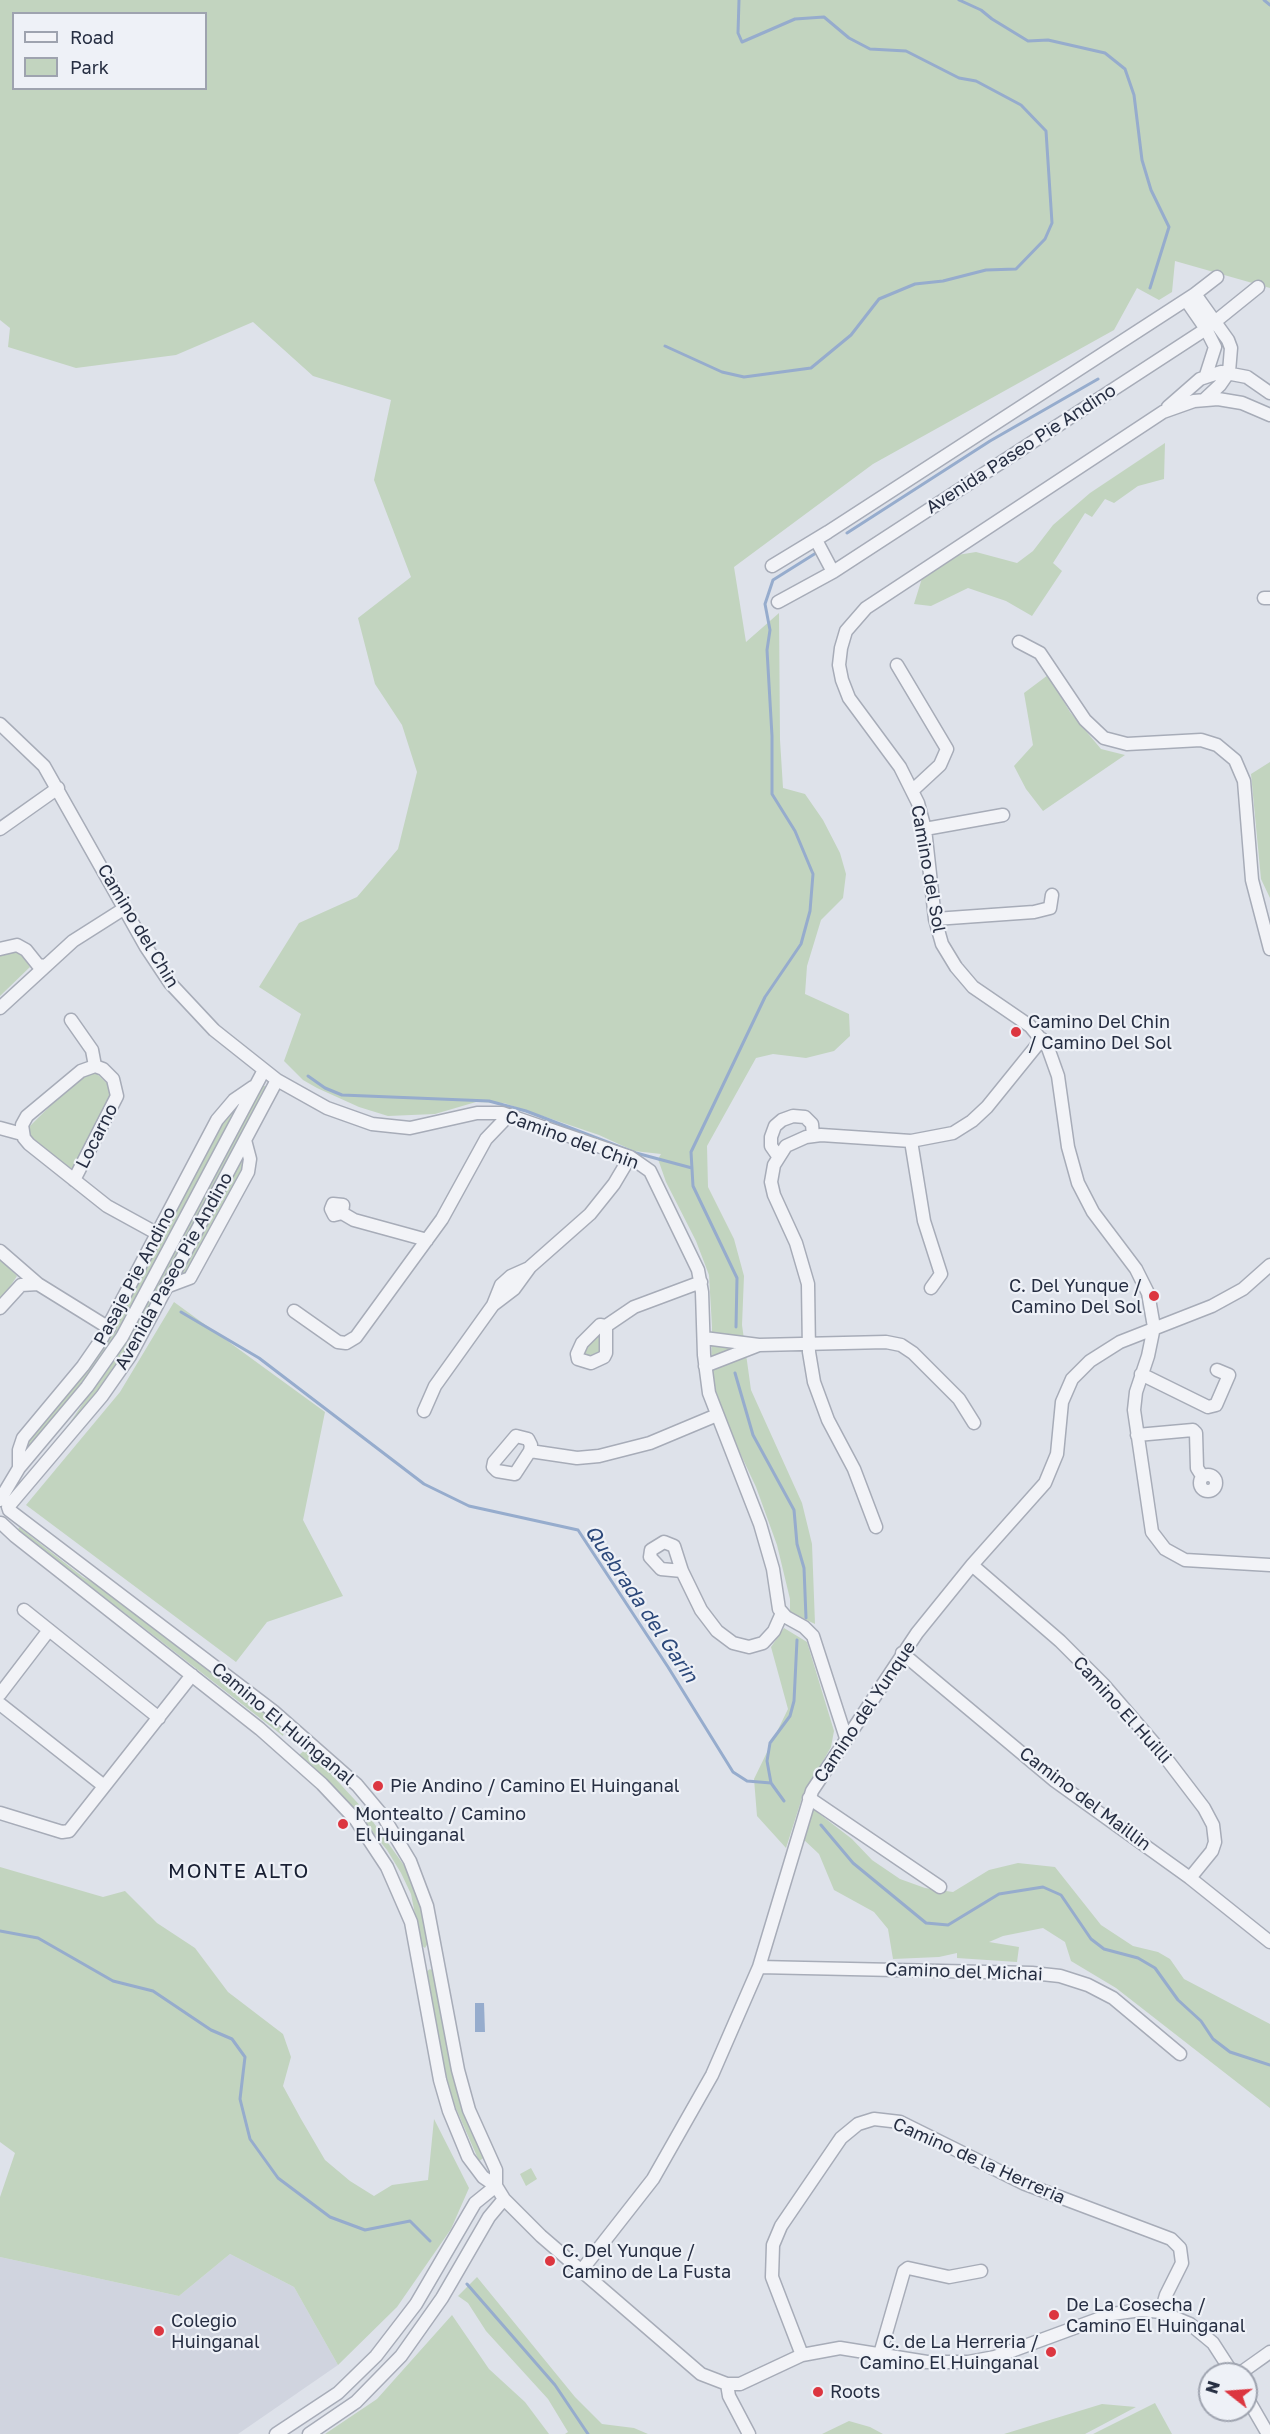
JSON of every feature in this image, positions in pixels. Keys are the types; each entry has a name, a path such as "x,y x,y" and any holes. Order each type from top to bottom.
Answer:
{"street":[{"name":"Avenida Paseo Pie Andino","path":"772,566 816,540 1191,297 1217,277"},
{"name":"Avenida Paseo Pie Andino","path":"778,602 833,572 1211,325 1258,287"},
{"path":"1191,297 1230,348 1229,372 1220,385 1205,399"},
{"path":"1206,375 1215,347 1211,325"},
{"name":"Camino del Sol","path":"1162,412 1181,393 1206,375 1229,372 1256,381 1270,393"},
{"name":"Camino del Sol","path":"1270,415 1242,403 1205,399 1183,403 1162,412 872,603 850,625 839,658 845,689 893,756 913,790 925,829 935,919 942,944 964,978 983,995 1030,1026 1042,1039 1058,1076 1068,1147 1078,1183 1102,1227 1141,1276 1151,1302 1154,1327 1134,1401 1150,1526 1165,1549 1193,1562 1270,1565"},
{"path":"816,540 833,572"},
{"path":"1019,642 1040,653 1085,720 1104,738 1127,744 1201,740 1217,745 1235,760 1244,781 1252,880 1270,949"},
{"name":"Camino del Sol","path":"897,665 947,749 940,765 913,790"},
{"name":"Camino del Chin","path":"0,724 28,749 58,788 158,965 184,1000 214,1030 278,1080 327,1108 362,1122 390,1128 418,1127 487,1112 509,1115 630,1157 646,1167 656,1181 694,1259 701,1282 705,1366 709,1393 758,1515 770,1555 778,1604 782,1613"},
{"path":"0,829 58,788"},
{"path":"925,829 1003,814"},
{"path":"935,919 1034,912 1050,908 1052,895"},
{"path":"0,1008 44,966 79,937 125,908"},
{"path":"0,949 8,945 17,945 26,950 38,965 44,966"},
{"name":"Locarno","path":"71,1020 92,1050 96,1066 113,1079 117,1096 74,1180"},
{"path":"876,1527 854,1469 818,1395 811,1370 810,1312 806,1274 794,1236 772,1188 772,1175 778,1156 792,1142 813,1136 911,1141 947,1135 972,1121 987,1107 1042,1039"},
{"path":"0,1128 22,1134 24,1120 30,1113 81,1071 96,1066"},
{"name":"Avenida Paseo Pie Andino","path":"4,1504 19,1468 110,1355 264,1070"},
{"name":"Pasaje Pie Andino","path":"166,1287 190,1278 248,1172 250,1159 245,1140 278,1080"},
{"name":"Pasaje Pie Andino","path":"19,1468 19,1450 27,1432 83,1366 109,1328 217,1120 234,1100 255,1085"},
{"path":"486,1139 487,1112"},
{"path":"294,1311 334,1340 350,1342 356,1337 455,1198 486,1139 509,1115"},
{"path":"778,1156 771,1146 771,1137 775,1126 782,1120 793,1116 805,1117 812,1124 813,1136"},
{"name":"Locarno","path":"22,1134 28,1144 112,1210 158,1233"},
{"path":"911,1141 924,1221 940,1274 931,1288"},
{"path":"424,1411 435,1386 493,1305 503,1283 530,1267 590,1214 614,1184 630,1157"},
{"path":"342,1213 354,1220 427,1240"},
{"path":"0,1251 38,1284 109,1328"},
{"path":"15,1265 19,1273 17,1287"},
{"name":"Camino del Yunque","path":"581,2271 622,2222 670,2152 717,2065 759,1967 809,1798 902,1653 972,1564 1039,1492 1058,1454 1062,1402 1072,1379 1090,1361 1127,1339 1154,1327 1192,1315 1230,1296 1270,1265"},
{"path":"606,1326 634,1306 701,1282"},
{"path":"0,1308 17,1287 25,1283 38,1284"},
{"name":"Avenida Paseo Pie Andino","path":"4,1504 116,1377 142,1334 166,1287"},
{"path":"704,1338 759,1345 886,1342 901,1345 913,1353 959,1399 974,1423"},
{"path":"1127,1339 1140,1344 1148,1356"},
{"path":"705,1366 759,1345"},
{"path":"1141,1374 1209,1407 1216,1405 1229,1375 1217,1370"},
{"path":"530,1451 577,1458 599,1456 650,1443 717,1415"},
{"path":"1137,1435 1193,1430 1196,1433 1197,1468 1202,1476"},
{"path":"1,1523 7,1519 4,1504"},
{"name":"Camino El Huinganal","path":"4,1504 299,1733 357,1785 394,1832 422,1889 458,2070 469,2110 496,2170 496,2186"},
{"name":"Camino El Huinganal","path":"1,1523 286,1752 335,1797 376,1849 396,1884 411,1922 430,2036 449,2111 468,2157 483,2177 496,2186 504,2199 524,2220 581,2271 693,2368 709,2378 727,2384"},
{"name":"Camino El Huilli","path":"972,1564 1060,1641 1102,1683 1159,1749 1203,1808 1213,1825 1215,1842 1212,1851 1190,1878"},
{"path":"682,1571 706,1618 717,1631 733,1643 749,1647 763,1643 774,1631 782,1613 804,1627 813,1636 846,1738"},
{"path":"24,1610 159,1718"},
{"path":"0,1694 3,1686 49,1630"},
{"name":"Camino del Maillin","path":"902,1653 1062,1786 1190,1878 1270,1942"},
{"path":"0,1813 62,1832 69,1831 192,1675"},
{"path":"0,1704 104,1786"},
{"path":"286,1752 299,1733"},
{"path":"809,1798 940,1887"},
{"path":"418,1962 437,1957"},
{"name":"Camino del Michai","path":"759,1967 1032,1973 1060,1976 1088,1985 1113,1998 1180,2054"},
{"name":"Camino de la Herreria","path":"802,2355 775,2288 770,2266 773,2245 780,2226 840,2138 858,2124 874,2119 900,2122 1025,2184 1174,2241 1182,2252 1182,2263 1166,2295 1161,2312"},
{"path":"276,2434 338,2393 376,2356 408,2317 480,2197 496,2186"},
{"path":"309,2434 356,2402 401,2356 465,2259 489,2217 504,2199"},
{"path":"454,2240 465,2245 465,2259"},
{"path":"880,2354 904,2271 908,2268 949,2277 981,2271"},
{"path":"749,2434 729,2396 727,2384 748,2382 802,2355 840,2348 927,2362 968,2362 995,2356 1112,2314 1141,2310 1161,2312 1190,2324 1206,2336 1224,2362"},
{"path":"1256,2362 1270,2352"},
{"path":"1258,2416 1269,2434"}],"shaded area":[{"name":"Colegio Huinganal","path":"230,2254 294,2287 338,2365 238,2434 0,2434 0,2257 179,2296"}],"green space":[{"path":"0,0 1270,0 1270,288 1175,261 1172,292 1159,300 1137,288 1114,330 873,464 734,567 746,642 779,613 780,740 783,788 805,794 823,820 840,853 846,874 843,898 821,920 807,966 805,994 849,1014 850,1036 834,1051 806,1058 773,1054 756,1058 707,1146 708,1187 734,1239 744,1276 742,1325 751,1390 802,1503 812,1544 815,1624 790,1612 790,1599 777,1545 756,1487 725,1421 711,1378 712,1327 709,1275 696,1241 666,1182 658,1159 661,1154 634,1151 599,1135 504,1103 476,1102 435,1114 388,1116 359,1107 317,1088 303,1080 284,1061 301,1014 259,987 299,923 357,897 398,849 417,772 402,725 375,684 358,618 411,577 374,480 391,400 313,376 253,322 176,355 76,368 8,347 10,328 0,320"},
{"path":"1165,443 1164,479 1138,486 1114,503 1105,499 1092,517 1085,513 1053,563 1062,571 1032,616 1006,601 968,588 931,606 914,604 923,575 951,556 976,552 1017,563 1033,551 1053,525 1090,493"},
{"path":"1048,675 1070,712 1101,749 1125,755 1043,811 1026,789 1014,766 1033,745 1024,693"},
{"path":"1270,762 1270,898 1261,879 1251,774"},
{"path":"18,949 30,967 0,996 0,956 7,951"},
{"path":"96,1073 111,1087 110,1097 75,1166 70,1170 34,1143 27,1133 28,1128 63,1093 87,1075"},
{"path":"261,1086 265,1086 265,1090 138,1332 92,1400 24,1480 69,1424 124,1343"},
{"path":"238,1104 121,1328 90,1376 25,1452 26,1442 78,1381 107,1340 223,1121"},
{"path":"243,1156 244,1172 189,1274 176,1282"},
{"path":"0,1258 17,1276 0,1302"},
{"path":"174,1302 325,1412 303,1520 343,1596 267,1622 236,1662 26,1505 120,1392"},
{"path":"600,1327 602,1355 587,1358 581,1352"},
{"path":"19,1527 83,1577 102,1587 285,1728 283,1736 18,1530"},
{"path":"784,1628 807,1642 834,1731 831,1747 802,1798 786,1848 757,1816 754,1779 788,1709 771,1647"},
{"path":"307,1748 366,1812 408,1871 424,1916 428,1943 425,1948 421,1945 411,1894 401,1873 387,1850 349,1803 299,1755"},
{"path":"813,1809 852,1839 872,1860 900,1879 925,1888 953,1892 989,1870 1018,1863 1055,1867 1101,1925 1133,1946 1158,1952 1170,1959 1184,1979 1270,2024 1270,2108 1116,1988 1071,1961 1065,1942 1043,1928 1003,1936 989,1942 1019,1947 1017,1962 957,1958 957,1953 939,1957 893,1959 888,1929 874,1912 834,1890 819,1854 802,1838"},
{"path":"0,1867 103,1897 125,1891 157,1923 195,1948 228,1992 283,2034 291,2057 283,2086 301,2119 325,2160 350,2181 374,2196 392,2185 428,2180 434,2119 469,2188 451,2229 397,2307 338,2365 294,2287 230,2254 179,2296 0,2257 0,2197 15,2153 0,2142"},
{"path":"430,1969 433,1971 459,2094 485,2157 479,2161 447,2088 426,1972"},
{"path":"531,2168 537,2179 526,2186 520,2174"},
{"path":"477,2277 575,2397 602,2424 634,2428 648,2434 565,2434 568,2432 548,2399 486,2331 468,2303 458,2296"},
{"path":"452,2315 489,2369 525,2402 549,2434 325,2434 377,2399"},
{"path":"1155,2403 1172,2434 1093,2434"},
{"path":"1102,2404 1136,2407 1085,2434 1004,2434"},
{"path":"849,2421 870,2427 883,2434 822,2434"}],"water":[{"path":"475,2003 484,2003 485,2032 475,2032"}],"waterway":[{"path":"665,346 722,372 744,377 811,368 851,335 879,299 915,284 943,281 986,270 1016,269 1045,239 1052,223 1046,131 1021,105 976,81 959,78 906,51 870,49 849,38 824,17 795,19 742,42 738,33 739,0"},
{"path":"959,0 981,10 1028,41 1048,40 1105,53 1125,69 1134,95 1142,160 1151,190 1169,227 1150,288"},
{"path":"1264,0 1270,5"},
{"path":"847,533 990,441 1098,379"},
{"path":"736,1327 737,1278 693,1186 691,1152 765,997 801,944 810,911 813,874 795,831 772,794 772,736 767,650 770,630 765,604 773,580 816,553"},
{"path":"308,1076 325,1088 342,1095 489,1101 526,1111 636,1153 692,1168"},
{"name":"Quebrada del Garin","path":"181,1312 259,1358 424,1484 469,1506 578,1530 668,1667 733,1772 747,1781 771,1783"},
{"path":"735,1373 753,1435 794,1510 797,1544 804,1568 806,1618"},
{"path":"784,1801 771,1783 767,1761 770,1743 790,1716 794,1701 797,1640"},
{"name":"Quebrada del Garin","path":"821,1825 853,1863 926,1923 948,1925 999,1894 1043,1887 1061,1895 1091,1939 1104,1949 1138,1958 1155,1968 1178,2000 1201,2021 1213,2039 1230,2052 1270,2065"},
{"path":"0,1931 38,1938 113,1981 153,1991 211,2030 232,2039 245,2057 240,2099 250,2139 278,2178 330,2217 365,2230 410,2221 430,2241"},
{"path":"467,2284 555,2385 588,2434"}],"place":[{"name":"Camino Del Chin / Camino Del Sol","path":"1016,1032"},
{"name":"C. Del Yunque / Camino Del Sol","path":"1154,1296"},
{"name":"Pie Andino / Camino El Huinganal","path":"378,1786"},
{"name":"Montealto / Camino El Huinganal","path":"343,1824"},
{"name":"C. Del Yunque / Camino de La Fusta","path":"550,2261"},
{"name":"De La Cosecha / Camino El Huinganal","path":"1054,2315"},
{"name":"Colegio Huinganal","path":"159,2331"},
{"name":"C. de La Herreria / Camino El Huinganal","path":"1051,2352"},
{"name":"Roots","path":"818,2392"}],"district":[{"name":"MONTE ALTO","path":"239,1872"}]}
